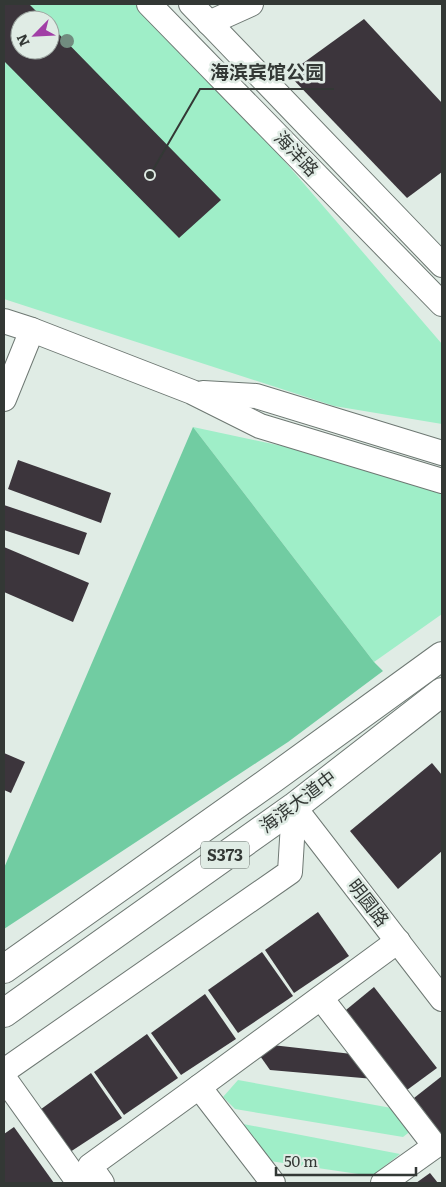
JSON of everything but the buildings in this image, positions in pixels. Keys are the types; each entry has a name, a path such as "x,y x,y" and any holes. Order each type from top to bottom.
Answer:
{"main road":[{"name":"海滨大道中","path":"4,969 442,656"},
{"name":"海滨大道中","path":"4,1013 294,806 442,692"},
{"path":"396,728 442,701"}],"street":[{"name":"海洋路","path":"149,4 442,304"},
{"name":"海洋路","path":"191,4 442,265"},
{"path":"209,23 250,4"},
{"path":"4,321 192,392 260,426 442,481"},
{"path":"4,399 32,330"},
{"path":"192,392 256,396 442,453"},
{"path":"4,1071 290,872 294,806"},
{"name":"明圆路","path":"294,806 442,999"},
{"path":"102,1183 90,1166 398,941"},
{"path":"320,998 435,1146 384,1183"},
{"path":"4,1078 79,1183"},
{"path":"199,1086 273,1183"}],"green space":[{"path":"4,4 149,4 442,344 442,424 334,406 4,299"},
{"path":"193,427 442,480 442,614 374,662"},
{"path":"193,427 374,662 383,671 288,742 4,929 4,868"},
{"path":"238,1080 397,1109 412,1130 403,1137 235,1109 223,1097"},
{"path":"238,1123 400,1154 372,1176 263,1160"}],"place":[{"name":"海滨宾馆公园","path":"150,175"}]}
